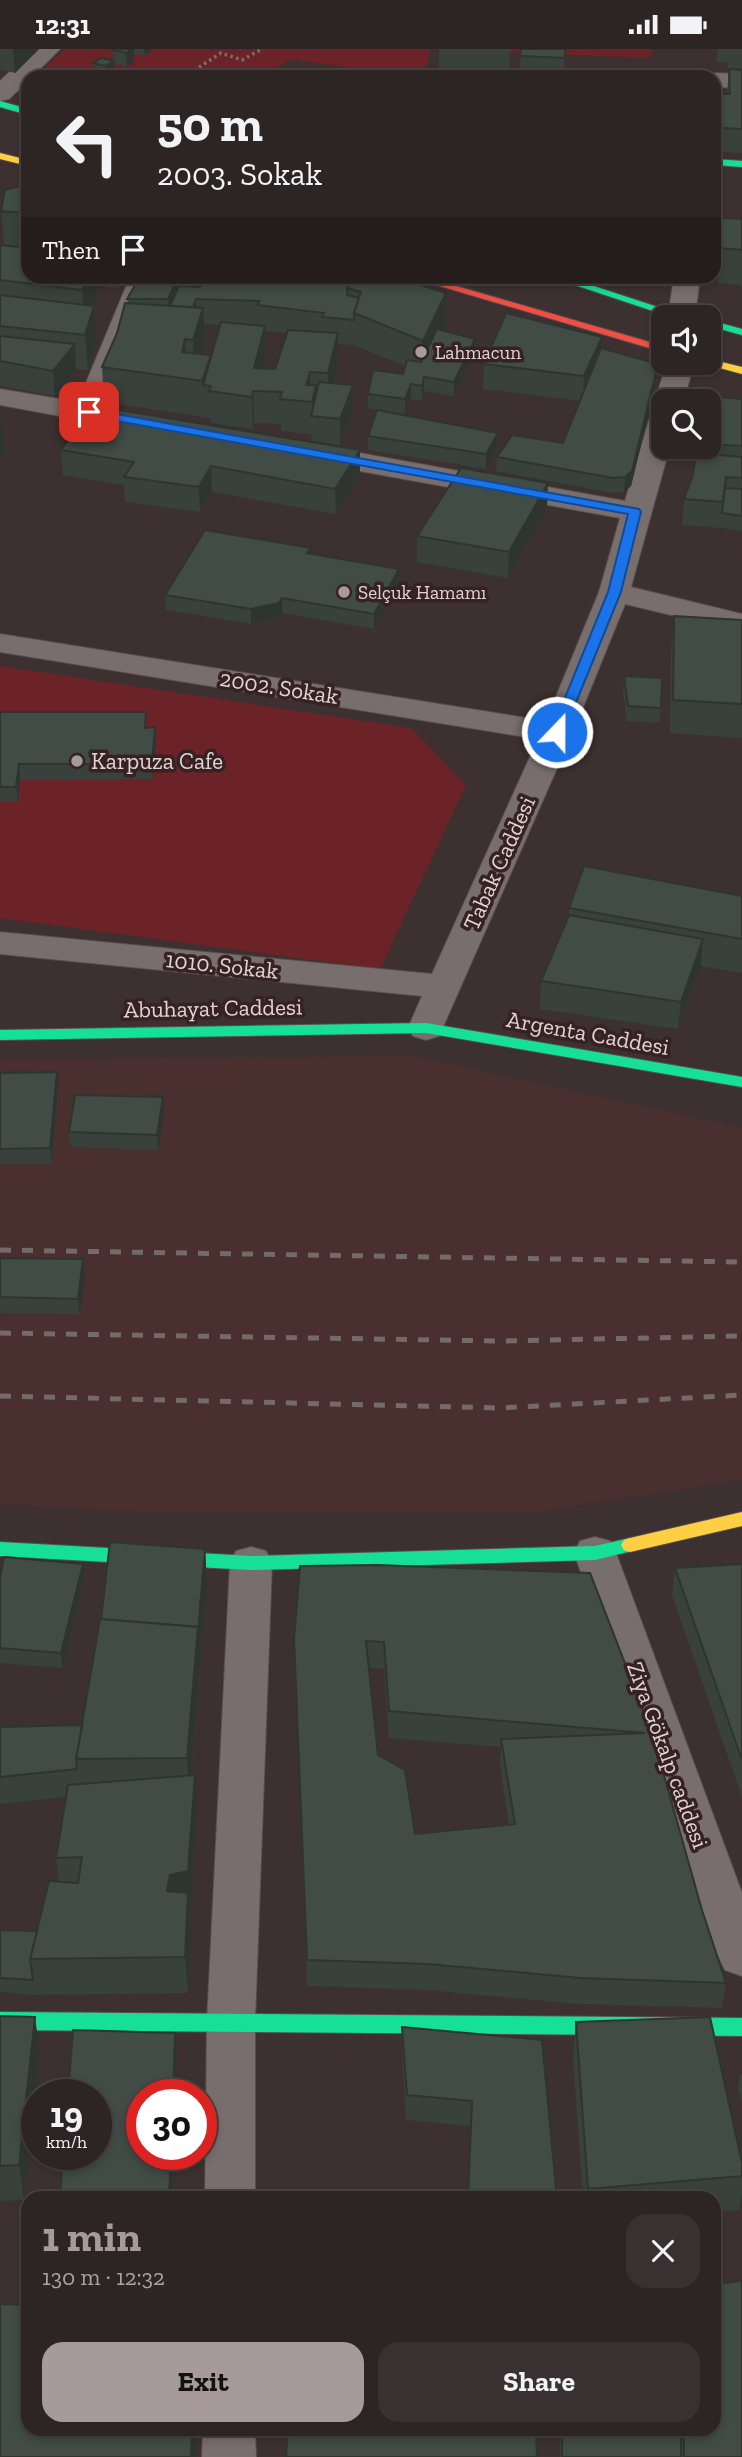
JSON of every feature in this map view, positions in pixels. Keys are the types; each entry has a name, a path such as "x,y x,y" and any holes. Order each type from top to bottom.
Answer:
{"main road":[{"path":"0,104 21,110"},
{"path":"0,156 21,161"},
{"path":"721,162 742,164"},
{"path":"439,284 651,346"},
{"path":"578,284 651,307"},
{"path":"721,326 742,332"},
{"path":"721,365 742,371"},
{"name":"Abuhayat Caddesi","path":"0,1035 426,1028"},
{"name":"Argenta Caddesi","path":"426,1028 742,1082"},
{"path":"0,1549 251,1563 595,1553 742,1519"},
{"path":"0,2021 742,2027"}],"street":[{"path":"25,70 48,49"},
{"path":"0,93 21,74"},
{"path":"721,80 742,81"},
{"path":"89,412 140,284"},
{"path":"684,305 686,284"},
{"path":"0,397 170,427"},
{"path":"280,447 635,512"},
{"name":"Tabak Caddesi","path":"426,1028 557,732 614,592 651,459"},
{"path":"614,592 742,623"},
{"name":"2002. Sokak","path":"0,643 557,732"},
{"name":"1010. Sokak","path":"0,943 443,987"},
{"name":"Ziya Gökalp caddesi","path":"595,1553 742,1956"},
{"path":"230,2191 231,2021 251,1563"},
{"path":"229,2436 229,2457"}],"path":[{"path":"195,70 221,53 242,60 262,49"}],"shaded area":[{"path":"65,49 430,49 426,70 362,70 291,59 273,70 42,70"},
{"path":"430,49 652,49 651,58"},
{"path":"0,666 411,728 466,785 380,969 0,918"},
{"path":"408,1055 742,1128 742,1480 533,1512 137,1512 0,1504 0,1060"}],"building":[{"path":"132,49 126,53 113,50"},
{"path":"521,49 565,49 565,58 520,56"},
{"path":"102,58 114,61 105,66 93,63"},
{"path":"729,69 742,70 742,129 721,128 721,94 730,94"},
{"path":"21,186 21,212 1,211 5,190"},
{"path":"721,218 742,219 742,250 721,248"},
{"path":"0,245 21,247 21,283 0,280"},
{"path":"33,284 85,284 82,290"},
{"path":"136,284 175,284 168,299 127,299"},
{"path":"201,284 340,284 348,285 347,295 359,298 354,320 322,317 324,313 257,305 260,301 196,299 193,307 170,306 179,286 200,287"},
{"path":"348,284 417,284 446,293 423,341 354,313 361,292 347,288"},
{"path":"0,295 94,306 85,335 0,326"},
{"path":"125,303 203,308 193,340 185,339 182,352 211,355 202,381 102,367 117,333"},
{"path":"506,313 602,337 584,376 484,364"},
{"path":"221,322 265,326 254,368 275,369 288,330 338,333 328,373 310,372 306,385 316,385 312,402 280,399 282,392 253,391 252,397 209,391 211,386 203,385"},
{"path":"437,329 475,339 454,382 424,377 422,386 411,384 405,399 368,394 373,370 403,374 407,360 421,362"},
{"path":"0,336 75,344 53,371 0,361"},
{"path":"601,348 651,362 651,375 655,375 632,471 625,477 613,478 497,457 512,435 563,443"},
{"path":"319,382 353,385 340,419 311,416"},
{"path":"721,397 742,399 742,446 721,445"},
{"path":"95,406 360,450 335,489 211,466 199,487 124,477 134,462 61,450"},
{"path":"377,410 498,433 486,454 368,436"},
{"path":"721,455 742,457 742,478 726,477 723,502 684,499 693,475 695,459 721,459"},
{"path":"461,468 548,483 509,552 417,536"},
{"path":"725,488 742,489 742,516 722,513"},
{"path":"205,530 311,548 307,553 399,569 374,614 282,598 279,603 251,609 165,595"},
{"path":"674,616 742,620 742,704 673,700"},
{"path":"624,676 662,678 661,708 628,706"},
{"name":"Karpuza Cafe","path":"0,712 146,712 145,728 155,727 152,764 19,764 16,787 0,787"},
{"path":"584,866 742,896 742,939 569,908"},
{"path":"569,915 703,939 681,1002 541,981"},
{"path":"57,1072 50,1148 0,1149 0,1073"},
{"path":"75,1095 163,1097 157,1135 69,1132"},
{"path":"0,1258 83,1259 78,1299 0,1297"},
{"path":"110,1542 205,1549 198,1631 198,1627 101,1619"},
{"path":"4,1557 83,1564 61,1653 0,1648 0,1578"},
{"path":"742,1564 742,1760 675,1568"},
{"path":"378,1565 590,1573 652,1733 702,1910 726,1983 580,1978 428,1964 307,1960 294,1639 300,1566","holes":["366,1641 384,1642 389,1711 645,1733 501,1739 515,1824 415,1834 405,1770 378,1755"]},
{"path":"100,1619 198,1627 187,1758 76,1759"},
{"path":"82,1725 76,1759 77,1769 0,1777 0,1727"},
{"path":"195,1775 188,1871 170,1875 167,1891 188,1893 185,1957 30,1959 49,1881 78,1883 82,1857 56,1858 68,1785"},
{"path":"0,1930 37,1931 30,1959 33,1980 0,1978"},
{"path":"0,2016 35,2017 28,2079 21,2079 19,2165 0,2166"},
{"path":"710,2017 742,2163 742,2176 588,2189 576,2022"},
{"path":"402,2027 542,2040 556,2191 468,2191 472,2101 407,2095"},
{"path":"73,2030 175,2033 174,2079 126,2079 126,2170 170,2170 169,2191 60,2191 62,2170 112,2170 112,2079 69,2079"},
{"path":"742,2281 742,2457 684,2457 684,2436 721,2436 721,2283"},
{"path":"0,2304 21,2305 21,2436 192,2436 191,2457 0,2457"},
{"path":"288,2436 536,2436 537,2457 286,2457"},
{"path":"562,2436 681,2436 681,2457 562,2457"}],"railway":[{"path":"0,1250 742,1262"},
{"path":"0,1333 501,1341 742,1336"},
{"path":"0,1396 500,1408 742,1395"}],"traffic: fast":[{"path":"0,104 21,110"},
{"path":"721,162 742,164"},
{"path":"578,284 651,307"},
{"path":"721,326 742,332"},
{"path":"0,1035 426,1028 742,1082"},
{"path":"0,1549 251,1563 595,1553 630,1545"},
{"path":"0,2021 742,2027"}],"traffic: slow":[{"path":"0,156 21,161"},
{"path":"721,365 742,371"},
{"path":"630,1545 742,1519"}],"traffic: jam":[{"path":"439,284 651,346"}],"place":[{"name":"Lahmacun","path":"421,352"},
{"name":"Selçuk Hamamı","path":"344,592"},
{"name":"Karpuza Cafe","path":"77,761"}],"route":[{"path":"89,412 635,512 614,592 557,732"}]}
